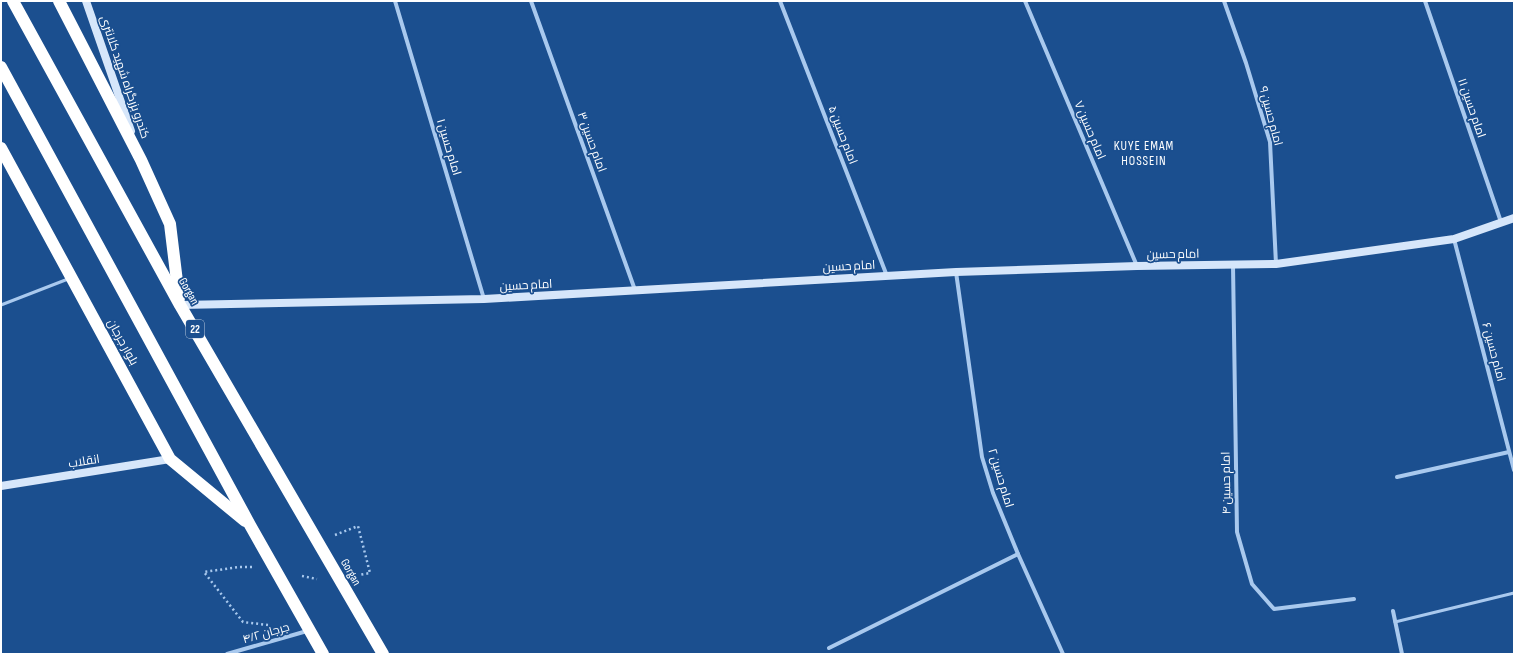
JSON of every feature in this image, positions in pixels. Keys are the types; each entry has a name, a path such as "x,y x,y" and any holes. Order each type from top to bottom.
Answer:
{"highway":[{"name":"Gorgan","path":"13,1 180,305 383,654"},
{"path":"59,1 141,160 170,224 180,305"},
{"path":"1,67 250,525 323,654"},
{"name":"بلوار جرجان","path":"1,148 170,459 250,525"}],"street":[{"name":"کندرو بزرگراه شهید کلانتری","path":"86,1 141,160"},
{"name":"امام حسین ۱","path":"395,1 484,299"},
{"name":"امام حسین ۳","path":"531,1 636,291"},
{"name":"امام حسین ۵","path":"780,1 887,276"},
{"name":"امام حسین ۷","path":"1025,1 1137,266"},
{"name":"امام حسین ۹","path":"1224,1 1246,63 1270,142 1276,264"},
{"name":"امام حسین ۱۱","path":"1425,1 1501,222"},
{"name":"امام حسین","path":"180,305 484,299 956,272 1137,266 1276,264 1454,239 1514,218"},
{"name":"امام حسین ۶","path":"1454,239 1514,470"},
{"name":"امام حسین ۴","path":"1233,265 1237,532 1252,584 1274,609 1354,599"},
{"name":"امام حسین ۲","path":"956,272 982,457 993,493 1018,554 1063,654"},
{"path":"1397,477 1510,452"},
{"name":"انقلاب","path":"1,486 170,459"},
{"path":"829,648 1018,554"},
{"path":"1393,611 1402,654"},
{"name":"۴/۲ جرجان","path":"227,654 310,630"}],"lane":[{"path":"1,305 57,284 71,277"},
{"path":"1395,622 1514,593"}],"path":[{"path":"358,526 370,573"},
{"path":"204,572 243,622"}],"district":[{"name":"KUYE EMAM HOSSEIN","path":"1144,152"}]}
